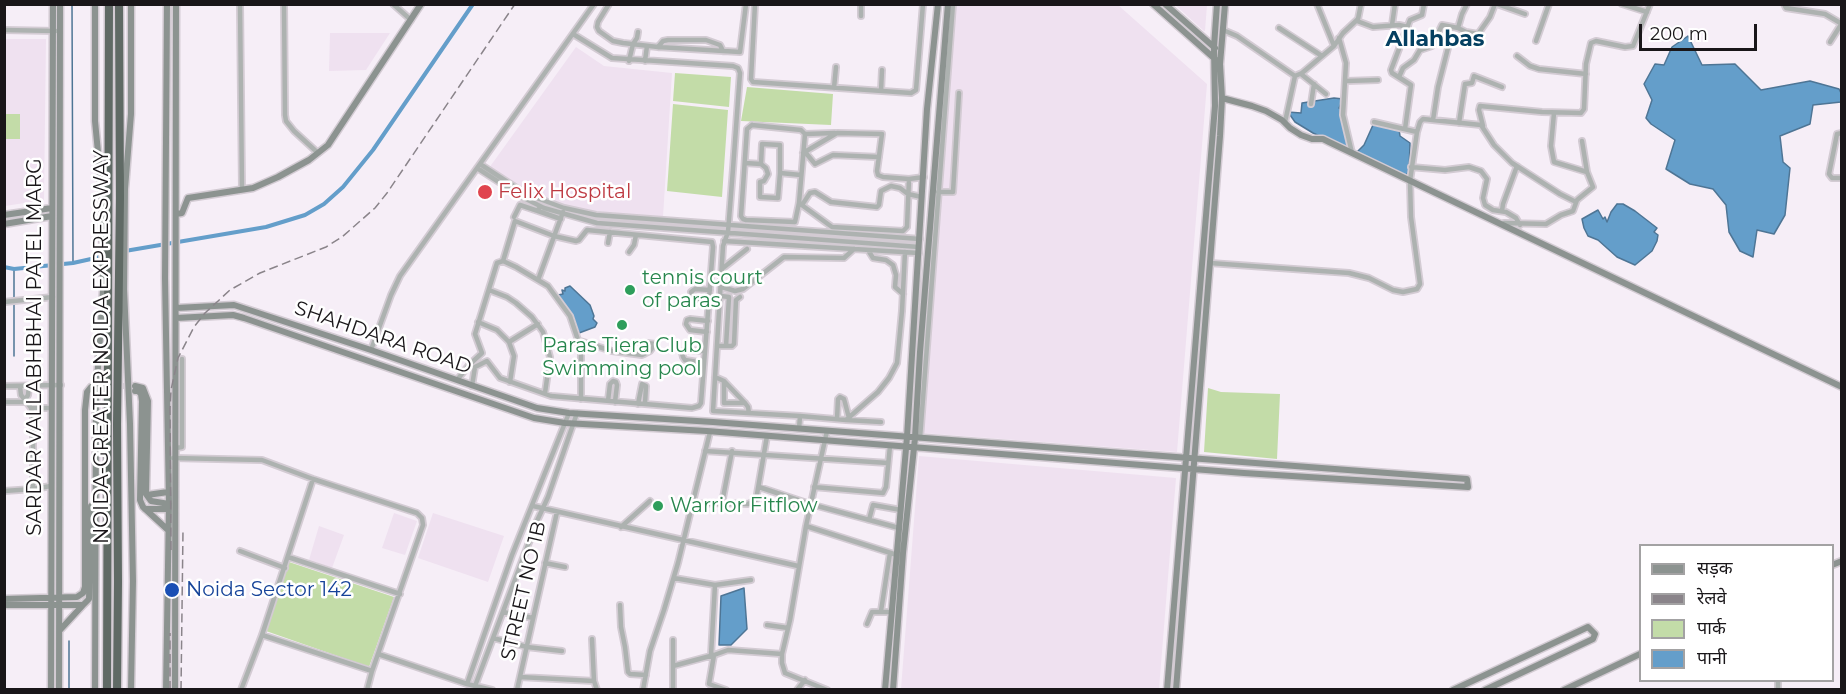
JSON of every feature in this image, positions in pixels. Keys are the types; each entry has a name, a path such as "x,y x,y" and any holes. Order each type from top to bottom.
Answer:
{"highway":[{"name":"NOIDA-GREATER NOIDA EXPRESSWAY","path":"106,690 105,222 109,4"},
{"name":"NOIDA-GREATER NOIDA EXPRESSWAY","path":"117,690 122,219 119,4"}],"street":[{"name":"SARDAR VALLABHBHAI PATEL MARG","path":"53,4 56,31 61,233 59,690"},
{"name":"SARDAR VALLABHBHAI PATEL MARG","path":"51,690 52,208 56,31 60,4"},
{"path":"95,4 95,121 105,222"},
{"path":"122,219 131,114 131,4"},
{"path":"166,690 169,507 165,278 167,4"},
{"path":"175,690 176,4"},
{"path":"240,4 242,190"},
{"path":"284,4 286,121 318,153"},
{"path":"393,4 411,20"},
{"path":"176,216 182,213 188,198 253,188 309,160 328,145 421,4"},
{"path":"371,350 398,279 594,4"},
{"path":"609,4 598,22 597,29 613,40 647,46 723,51 741,51 746,4"},
{"path":"755,4 752,81 915,92 923,4"},
{"path":"861,4 861,16"},
{"path":"882,611 901,510 925,146 938,4"},
{"path":"892,690 903,553 914,448 918,438 938,192 948,4"},
{"path":"918,438 920,351 953,4"},
{"path":"1153,4 1220,64"},
{"path":"1165,4 1221,53"},
{"path":"1176,690 1189,469 1186,458 1215,106 1214,47 1217,4"},
{"path":"1167,690 1189,469 1194,459 1203,367 1222,98 1220,64 1225,4"},
{"path":"1317,4 1334,46"},
{"path":"1295,76 1301,74 1334,46 1357,21 1361,4"},
{"path":"1392,26 1395,4"},
{"path":"1405,129 1411,85 1391,70 1411,19 1422,15 1424,4"},
{"path":"1458,28 1467,4"},
{"path":"1399,77 1403,68 1414,60 1420,50 1432,47 1441,25 1478,34 1496,4 1525,14"},
{"path":"1536,41 1549,4"},
{"path":"1622,4 1647,12"},
{"path":"1576,202 1517,166 1494,145 1483,126 1480,106 1554,113 1582,112 1588,57 1593,42 1625,48 1633,46 1650,4"},
{"path":"1784,4 1786,8 1825,14 1841,24 1830,42"},
{"path":"1357,21 1374,27 1408,27"},
{"path":"1279,28 1322,56"},
{"path":"4,30 56,31"},
{"path":"1223,30 1236,36 1295,76"},
{"path":"629,61 638,32"},
{"path":"573,34 609,57 629,61 733,66 738,68 740,73 728,232 724,241 713,411 882,423 882,435"},
{"path":"1340,38 1345,60 1346,81 1343,116 1352,153"},
{"path":"658,47 663,41 668,40 706,40 720,45 723,51"},
{"path":"920,42 934,46"},
{"path":"1432,120 1449,44"},
{"path":"645,61 647,46"},
{"path":"920,50 934,46"},
{"path":"1517,56 1526,64 1539,69 1586,74"},
{"path":"834,88 837,67"},
{"path":"881,91 882,70"},
{"path":"1301,74 1326,93"},
{"path":"1459,123 1465,84 1472,83 1474,75 1502,87"},
{"path":"1285,122 1295,76"},
{"path":"1346,81 1378,80"},
{"path":"1311,104 1314,84"},
{"path":"938,192 953,192 959,93"},
{"path":"1222,98 1255,106 1285,122 1301,135 1325,140 1842,387"},
{"path":"1554,113 1551,146 1554,162 1587,172"},
{"path":"1210,263 1349,273 1369,278 1393,290 1403,292 1417,289 1420,284 1411,217 1410,181 1417,132 1421,120 1483,126"},
{"path":"1374,122 1417,132"},
{"path":"795,222 743,219 741,216 748,126 801,130 805,134 882,134 878,175 909,179 924,177"},
{"path":"804,153 837,133"},
{"path":"1842,133 1838,134 1828,174 1832,178 1842,178"},
{"path":"794,230 800,204 805,134"},
{"path":"1498,222 1545,225 1571,212 1579,197 1593,187 1587,172 1582,141"},
{"path":"733,167 761,164 766,168 768,174 764,181 760,182 760,197 778,198 780,146 762,144 761,164"},
{"path":"925,146 939,147"},
{"path":"804,153 815,164 833,155 879,157"},
{"path":"166,154 176,155"},
{"path":"478,166 539,208"},
{"path":"478,166 563,214 920,239"},
{"path":"1502,211 1517,166"},
{"path":"1411,167 1445,170 1469,167 1481,171 1487,179 1483,198 1485,205 1493,210 1502,211 1516,219 1520,225"},
{"path":"780,173 801,175"},
{"path":"800,204 832,227 901,232 907,227 909,179"},
{"path":"800,204 813,192 831,202 874,208 878,206 881,191 894,186 908,194 922,197"},
{"path":"514,217 520,204 597,223 698,229 919,250"},
{"path":"4,215 52,208"},
{"path":"538,280 563,214"},
{"path":"4,224 52,216"},
{"path":"503,261 515,221 554,236 576,241 581,239 586,230 713,243 701,403 692,408 673,407 645,404 638,404 608,401 581,399 551,396 498,377 482,353 475,336 497,263 503,261 513,265 548,286 561,302 572,320 580,341 581,399"},
{"path":"698,229 698,240"},
{"path":"608,243 610,232"},
{"path":"628,252 634,245 636,235"},
{"path":"724,241 905,252 919,250"},
{"path":"634,245 638,253"},
{"path":"723,268 747,249"},
{"path":"722,287 735,291 743,289 784,257 844,258 855,249"},
{"path":"868,250 873,258 886,260 893,265 896,275 895,287 903,294"},
{"path":"848,419 878,392 890,378 897,363 905,252"},
{"path":"121,289 130,424 133,581 131,690"},
{"path":"709,302 694,298 691,292 695,289 710,290"},
{"path":"95,690 95,417 105,290"},
{"path":"489,290 516,303 538,324 544,335 550,357 545,393"},
{"path":"4,302 53,296"},
{"path":"721,297 729,297 726,346"},
{"path":"718,346 734,344 736,300 740,297"},
{"name":"SHAHDARA ROAD","path":"176,308 234,305 537,408 568,413 1467,479 1468,487 1350,481 767,436 565,423 534,418 233,315 176,318"},
{"path":"707,332 690,330 686,327 686,322 690,319 708,321"},
{"path":"478,322 497,330 509,342 514,356 510,382"},
{"path":"509,342 538,324"},
{"path":"580,341 612,351 644,354"},
{"path":"704,363 686,360 682,353 685,350 705,351"},
{"path":"376,364 380,353"},
{"path":"457,380 482,353"},
{"path":"176,448 182,447 182,359"},
{"path":"472,386 475,367 487,361"},
{"path":"715,377 724,381 745,403 749,413"},
{"path":"608,401 610,384 613,381 617,385 615,402"},
{"path":"724,381 724,403 745,403"},
{"path":"638,404 642,384 646,386 645,404"},
{"path":"4,386 61,385"},
{"path":"20,386 21,395 31,408 33,416 33,489"},
{"path":"25,401 28,386"},
{"path":"60,601 76,597 85,587 86,410 87,392 91,387 94,388 92,392 89,598 60,630"},
{"path":"168,530 145,509 140,500 142,401 141,394 135,389 143,388 148,401 147,495 151,501 169,507"},
{"path":"837,419 840,397 844,399 848,419"},
{"path":"4,402 25,401"},
{"path":"672,420 673,407"},
{"path":"31,408 52,408"},
{"path":"470,686 512,555 568,413"},
{"path":"470,686 493,638 548,497 577,413"},
{"path":"802,417 802,429"},
{"path":"826,690 783,670 782,654 810,504 827,431"},
{"path":"643,690 652,644 674,578 710,432"},
{"path":"693,504 753,503 759,487 767,436"},
{"path":"814,488 883,493 890,446"},
{"path":"705,451 888,462"},
{"path":"722,502 732,452"},
{"path":"167,458 258,459 417,513 422,518 423,525 367,690"},
{"path":"241,690 285,568 313,479"},
{"path":"4,491 51,486"},
{"path":"759,487 810,504 899,528"},
{"path":"147,495 168,492"},
{"path":"621,527 650,501"},
{"path":"869,520 873,505 901,510"},
{"path":"533,506 798,566"},
{"path":"145,509 169,507"},
{"name":"STREET NO 1B","path":"517,690 557,512"},
{"path":"806,526 894,554"},
{"path":"240,551 285,568"},
{"path":"885,690 892,612 894,554"},
{"path":"288,557 400,594"},
{"path":"545,563 565,567"},
{"path":"674,578 715,585 751,580"},
{"path":"715,585 709,684 726,690"},
{"path":"4,599 60,601 83,605"},
{"path":"4,605 51,601"},
{"path":"620,605 628,672 630,675 646,675"},
{"path":"503,612 533,618"},
{"path":"867,624 872,612 892,612"},
{"path":"767,625 788,628"},
{"path":"1453,690 1588,627 1595,634 1593,639 1485,690"},
{"path":"262,635 372,671"},
{"path":"493,638 526,647 562,651"},
{"path":"592,639 594,681 597,690"},
{"path":"674,640 674,690"},
{"path":"673,666 728,650 782,654"},
{"path":"378,654 470,686 492,690"},
{"path":"1564,690 1639,655"},
{"path":"520,677 594,681"},
{"path":"797,690 805,680"}],"shaded area":[{"path":"955,5 1118,5 1207,84 1177,452 922,433"},
{"path":"1175,5 1207,5 1205,31 1204,31"},
{"path":"330,33 390,33 366,70 329,71"},
{"path":"5,39 46,39 44,200 5,206"},
{"path":"576,47 604,66 672,73 663,217 580,210 523,191 489,168"},
{"path":"919,456 1176,478 1159,689 901,689"},
{"path":"394,513 417,521 405,555 382,548"},
{"path":"433,513 504,536 488,582 418,558"},
{"path":"319,526 344,535 332,568 309,560"}],"green space":[{"path":"675,73 731,77 729,107 673,101"},
{"path":"747,87 833,94 831,125 741,121"},
{"path":"673,104 728,110 722,197 667,191"},
{"path":"5,114 20,114 20,139 5,139"},
{"path":"1208,388 1221,392 1280,394 1277,459 1204,452"},
{"path":"289,562 394,597 369,667 266,631"}],"water":[{"path":"1688,36 1702,65 1735,64 1761,90 1810,81 1839,89 1841,93 1841,102 1813,105 1810,124 1780,136 1783,162 1790,168 1785,215 1774,234 1757,230 1753,257 1740,251 1729,232 1726,205 1713,189 1690,184 1666,169 1675,140 1646,118 1652,100 1644,84 1655,64 1664,65 1672,47"},
{"path":"1334,98 1343,99 1339,108 1343,110 1348,145 1343,147 1295,122 1288,112 1301,113 1302,103"},
{"path":"1373,125 1399,129 1400,136 1410,143 1409,173 1404,176 1357,152 1364,145"},
{"path":"1617,204 1623,204 1635,211 1657,228 1654,232 1658,235 1657,241 1652,251 1635,265 1617,257 1598,240 1588,236 1584,228 1582,219 1598,210 1607,222"},
{"path":"570,286 590,305 593,319 597,323 595,327 579,333 558,295 563,294 562,290 565,291 565,288"},
{"path":"744,588 747,629 731,645 719,645 721,596"}],"waterway":[{"path":"72,4 73,263"},
{"path":"125,251 266,227 305,215 324,204 343,187 373,150 473,4"},
{"path":"4,267 14,269 73,263 118,253"},
{"path":"14,269 14,298"},
{"path":"14,303 14,356"},
{"path":"69,641 69,690"}],"tunnel":[{"path":"94,386 133,386"}],"railway":[{"path":"171,550 171,390 178,358 194,327 205,313 230,290 260,273 326,247 342,237 375,208 515,4"},
{"path":"181,690 183,530"},
{"path":"170,633 170,690"}],"place":[{"name":"Felix Hospital","path":"485,192"},
{"name":"tennis court of paras","path":"630,290"},
{"name":"Paras Tiera Club Swimming pool","path":"622,325"},
{"name":"Warrior Fitflow","path":"658,506"},
{"name":"Noida Sector 142","path":"172,590"}],"district":[{"name":"Allahbas","path":"1435,40"}]}
